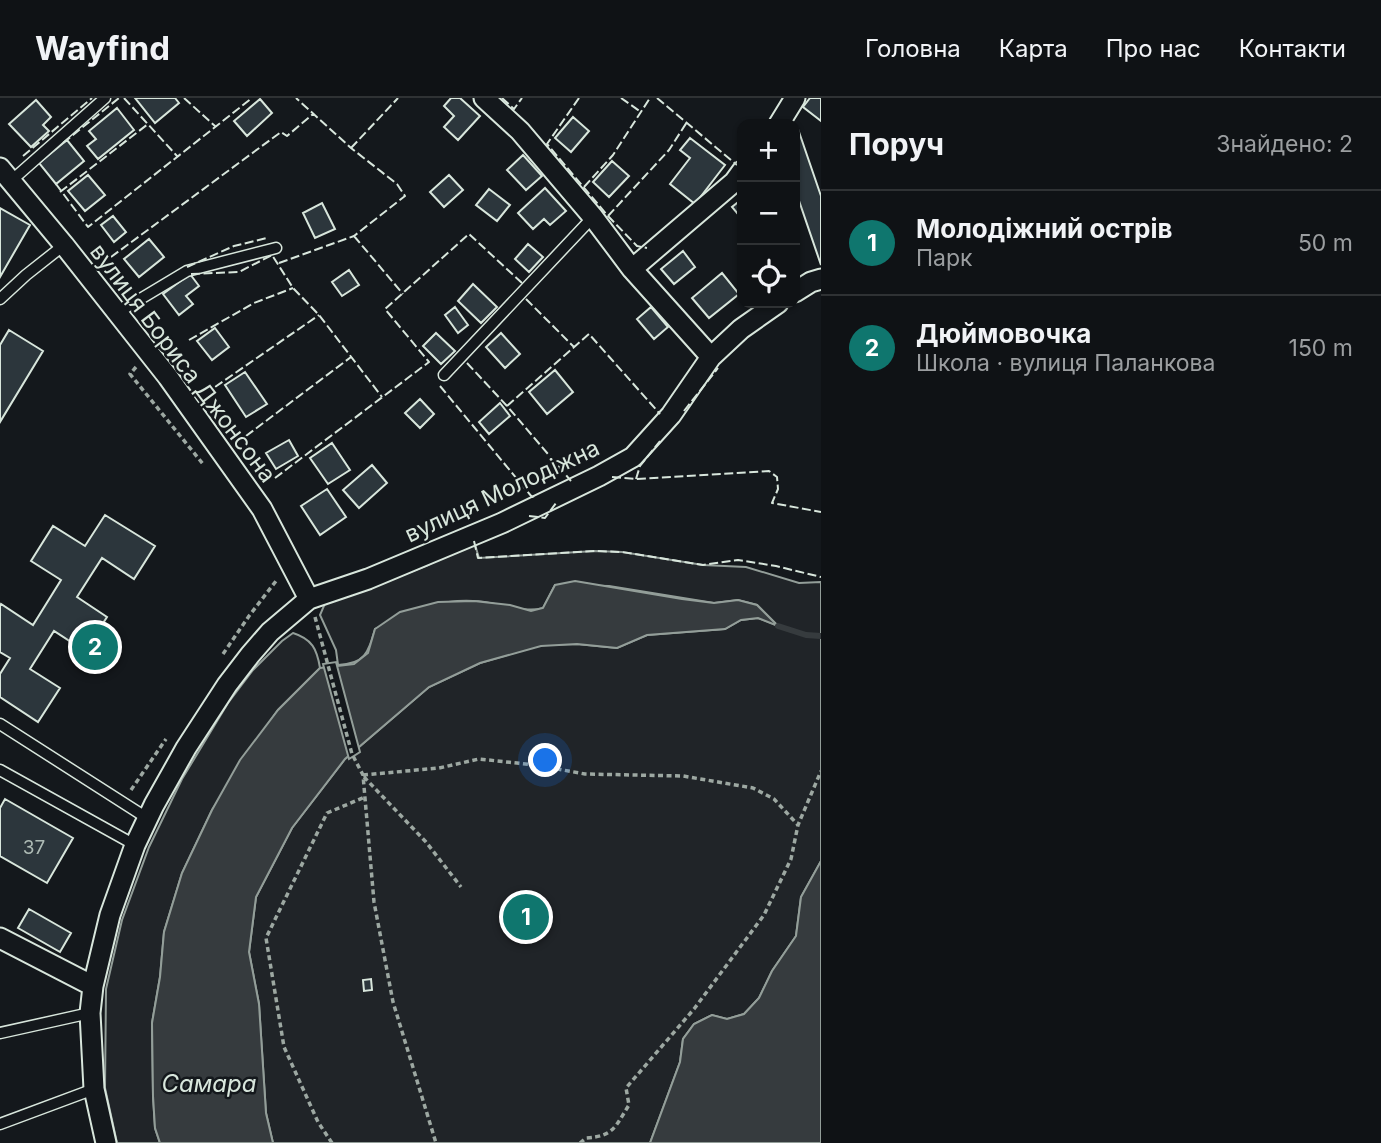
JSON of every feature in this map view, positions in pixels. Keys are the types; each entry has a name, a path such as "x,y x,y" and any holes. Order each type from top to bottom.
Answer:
{"street":[{"path":"484,98 520,131 593,217 632,269 711,357"},
{"path":"782,119 795,98"},
{"name":"вулиця Бориса Джонсона","path":"5,174 168,377 262,509 309,598"},
{"path":"632,269 737,178"},
{"path":"800,289 821,279"},
{"name":"вулиця Молодіжна","path":"309,598 368,579 502,523 633,457 671,415 711,357 741,329 771,308"},
{"path":"106,1143 94,1089 90,1013 93,986 110,915 135,845 186,748 227,685 270,632 309,598"},
{"path":"0,937 93,986"}],"lane":[{"path":"5,174 104,98"},
{"path":"444,375 593,217"},
{"path":"0,299 64,245"},
{"path":"117,313 187,271 276,248"},
{"path":"0,724 147,818"},
{"path":"0,771 135,845"},
{"path":"0,1033 90,1013"},
{"path":"0,1124 94,1089"}],"path":[{"path":"319,631 352,754 363,775 426,842 461,887"},
{"path":"363,775 439,768 479,759 585,774 683,776 753,788 774,800 798,825"},
{"path":"580,1143 586,1138 603,1137 614,1128 629,1105 626,1088 694,1009 764,915 791,859 798,825 821,771"},
{"path":"363,775 374,902 393,1002 436,1143"},
{"path":"332,1143 318,1122 284,1047 266,938 327,813 365,797"}],"shaded area":[{"path":"473,538 479,558 595,551 622,552 703,565 746,567 799,583 821,582 821,861 801,897 796,936 772,971 759,998 744,1014 727,1019 712,1015 694,1024 683,1039 680,1062 650,1143 273,1143 266,1113 259,1004 249,952 256,897 292,828 345,759 429,687 480,663 541,645 577,644 617,648 647,635 725,629 741,620 758,618 777,625 757,605 738,600 714,603 609,586 555,585 543,608 459,601 422,609 375,629 364,656 354,662 338,665 336,650 320,615 326,601 428,565"},
{"path":"293,633 305,638 312,646 320,668 278,710 212,810 182,873 164,932 152,1023 155,1128 160,1143 117,1143 105,1088 106,989 122,920 149,847 182,779 228,703 253,670"}],"water":[{"name":"Самара","path":"575,581 714,603 738,600 757,605 778,626 758,618 741,620 725,629 647,635 617,648 577,644 541,646 480,663 429,687 345,759 292,828 256,897 249,952 259,1004 266,1113 273,1143 160,1143 155,1128 152,1023 164,932 182,873 240,760 278,710 320,668 354,664 368,653 375,629 400,612 438,602 474,601 510,605 531,611 543,608 555,585"},
{"path":"821,861 821,1143 650,1143 680,1062 683,1039 694,1024 712,1015 727,1019 744,1014 759,998 772,971 796,936 801,897"}],"pier":[{"path":"336,662 360,752 349,759 323,664"}],"building":[{"path":"135,98 175,98 179,103 155,123"},
{"path":"451,98 460,98 480,116 458,140 444,127 454,116 444,106"},
{"path":"810,98 821,98 821,121 803,107"},
{"path":"260,99 272,113 247,136 234,121"},
{"path":"36,100 51,117 43,125 49,131 31,147 9,124"},
{"path":"117,108 134,130 98,159 87,146 96,139 89,131"},
{"path":"573,117 589,131 571,152 555,138"},
{"path":"800,135 821,196 821,265 800,204"},
{"path":"690,138 725,165 695,204 670,184 690,158 680,150"},
{"path":"67,140 84,161 56,184 39,163"},
{"path":"523,155 542,176 526,190 507,170"},
{"path":"612,161 629,176 609,197 593,182"},
{"path":"88,175 105,195 85,211 68,191"},
{"path":"449,175 463,190 444,207 430,192"},
{"path":"545,188 566,211 550,225 544,219 533,229 518,213"},
{"path":"489,189 510,205 497,221 476,205"},
{"path":"322,203 335,229 315,238 303,213"},
{"path":"0,208 30,225 0,277"},
{"path":"113,216 126,232 114,242 101,225"},
{"path":"149,239 164,257 139,277 124,259"},
{"path":"528,244 543,257 529,272 515,259"},
{"path":"683,251 695,267 674,284 661,269"},
{"path":"349,270 359,285 342,296 332,282"},
{"path":"722,273 737,292 737,296 709,318 692,298"},
{"path":"190,274 199,286 186,296 193,304 179,315 163,294"},
{"path":"473,284 497,307 481,323 458,301"},
{"path":"455,307 468,325 458,333 445,315"},
{"path":"651,307 668,327 654,339 637,319"},
{"path":"215,328 229,347 212,360 197,341"},
{"path":"9,330 43,351 0,422 0,345"},
{"path":"436,333 455,351 441,364 423,346"},
{"path":"501,333 520,354 505,368 486,347"},
{"path":"555,370 573,392 547,414 529,392"},
{"path":"245,372 267,404 246,417 225,385"},
{"path":"420,399 434,414 420,428 405,413"},
{"path":"500,403 510,416 489,434 479,422"},
{"path":"289,440 298,456 276,469 266,453"},
{"path":"332,443 350,470 328,484 310,458"},
{"path":"372,465 387,483 359,508 343,490"},
{"path":"327,489 346,517 320,535 301,506"},
{"path":"105,515 155,546 134,579 102,558 77,597 107,617 85,651 54,631 30,669 60,688 38,722 0,697 0,674 10,658 0,652 0,606 1,604 33,625 61,580 31,561 53,526 85,546"},
{"path":"5,799 73,838 47,883 0,856 0,808"},
{"path":"29,909 71,933 60,952 18,928"},
{"path":"371,979 372,990 364,991 363,980"}],"waterway":[{"path":"778,626 806,635 821,636"}],"fence":[{"path":"23,156 92,98"},
{"path":"63,143 119,98"},
{"path":"124,98 177,156"},
{"path":"184,98 215,126"},
{"path":"56,184 88,227 252,98"},
{"path":"279,263 354,236 405,196 397,184 351,148 296,98"},
{"path":"351,148 398,98"},
{"path":"502,98 514,109 522,98"},
{"path":"579,98 547,144 608,216 637,246 647,248"},
{"path":"621,98 641,112"},
{"path":"584,187 613,155 650,98"},
{"path":"657,98 737,165"},
{"path":"111,257 281,132 287,136 313,114"},
{"path":"608,216 669,150 687,122"},
{"path":"60,192 148,124"},
{"path":"275,478 429,362 385,309 469,234 522,283"},
{"path":"354,236 403,294"},
{"path":"187,267 234,246 267,238"},
{"path":"191,274 239,272 272,255 293,288 319,315 382,397"},
{"path":"189,340 254,303 293,288"},
{"path":"526,299 574,347"},
{"path":"215,387 319,315"},
{"path":"507,406 589,334 660,414"},
{"path":"246,436 351,357"},
{"path":"467,363 571,481"},
{"path":"684,411 718,368"},
{"path":"440,386 532,497 537,495"},
{"path":"636,479 640,466 660,441"},
{"path":"612,477 636,479 769,471 777,477 778,489 772,503 821,512"},
{"path":"529,516 545,518 556,503"},
{"path":"474,541 478,558 595,551 622,552 703,565 738,560 821,577"}],"place":[{"name":"Дюймовочка","path":"95,647"},
{"name":"Молодіжний острів","path":"526,917"}]}
